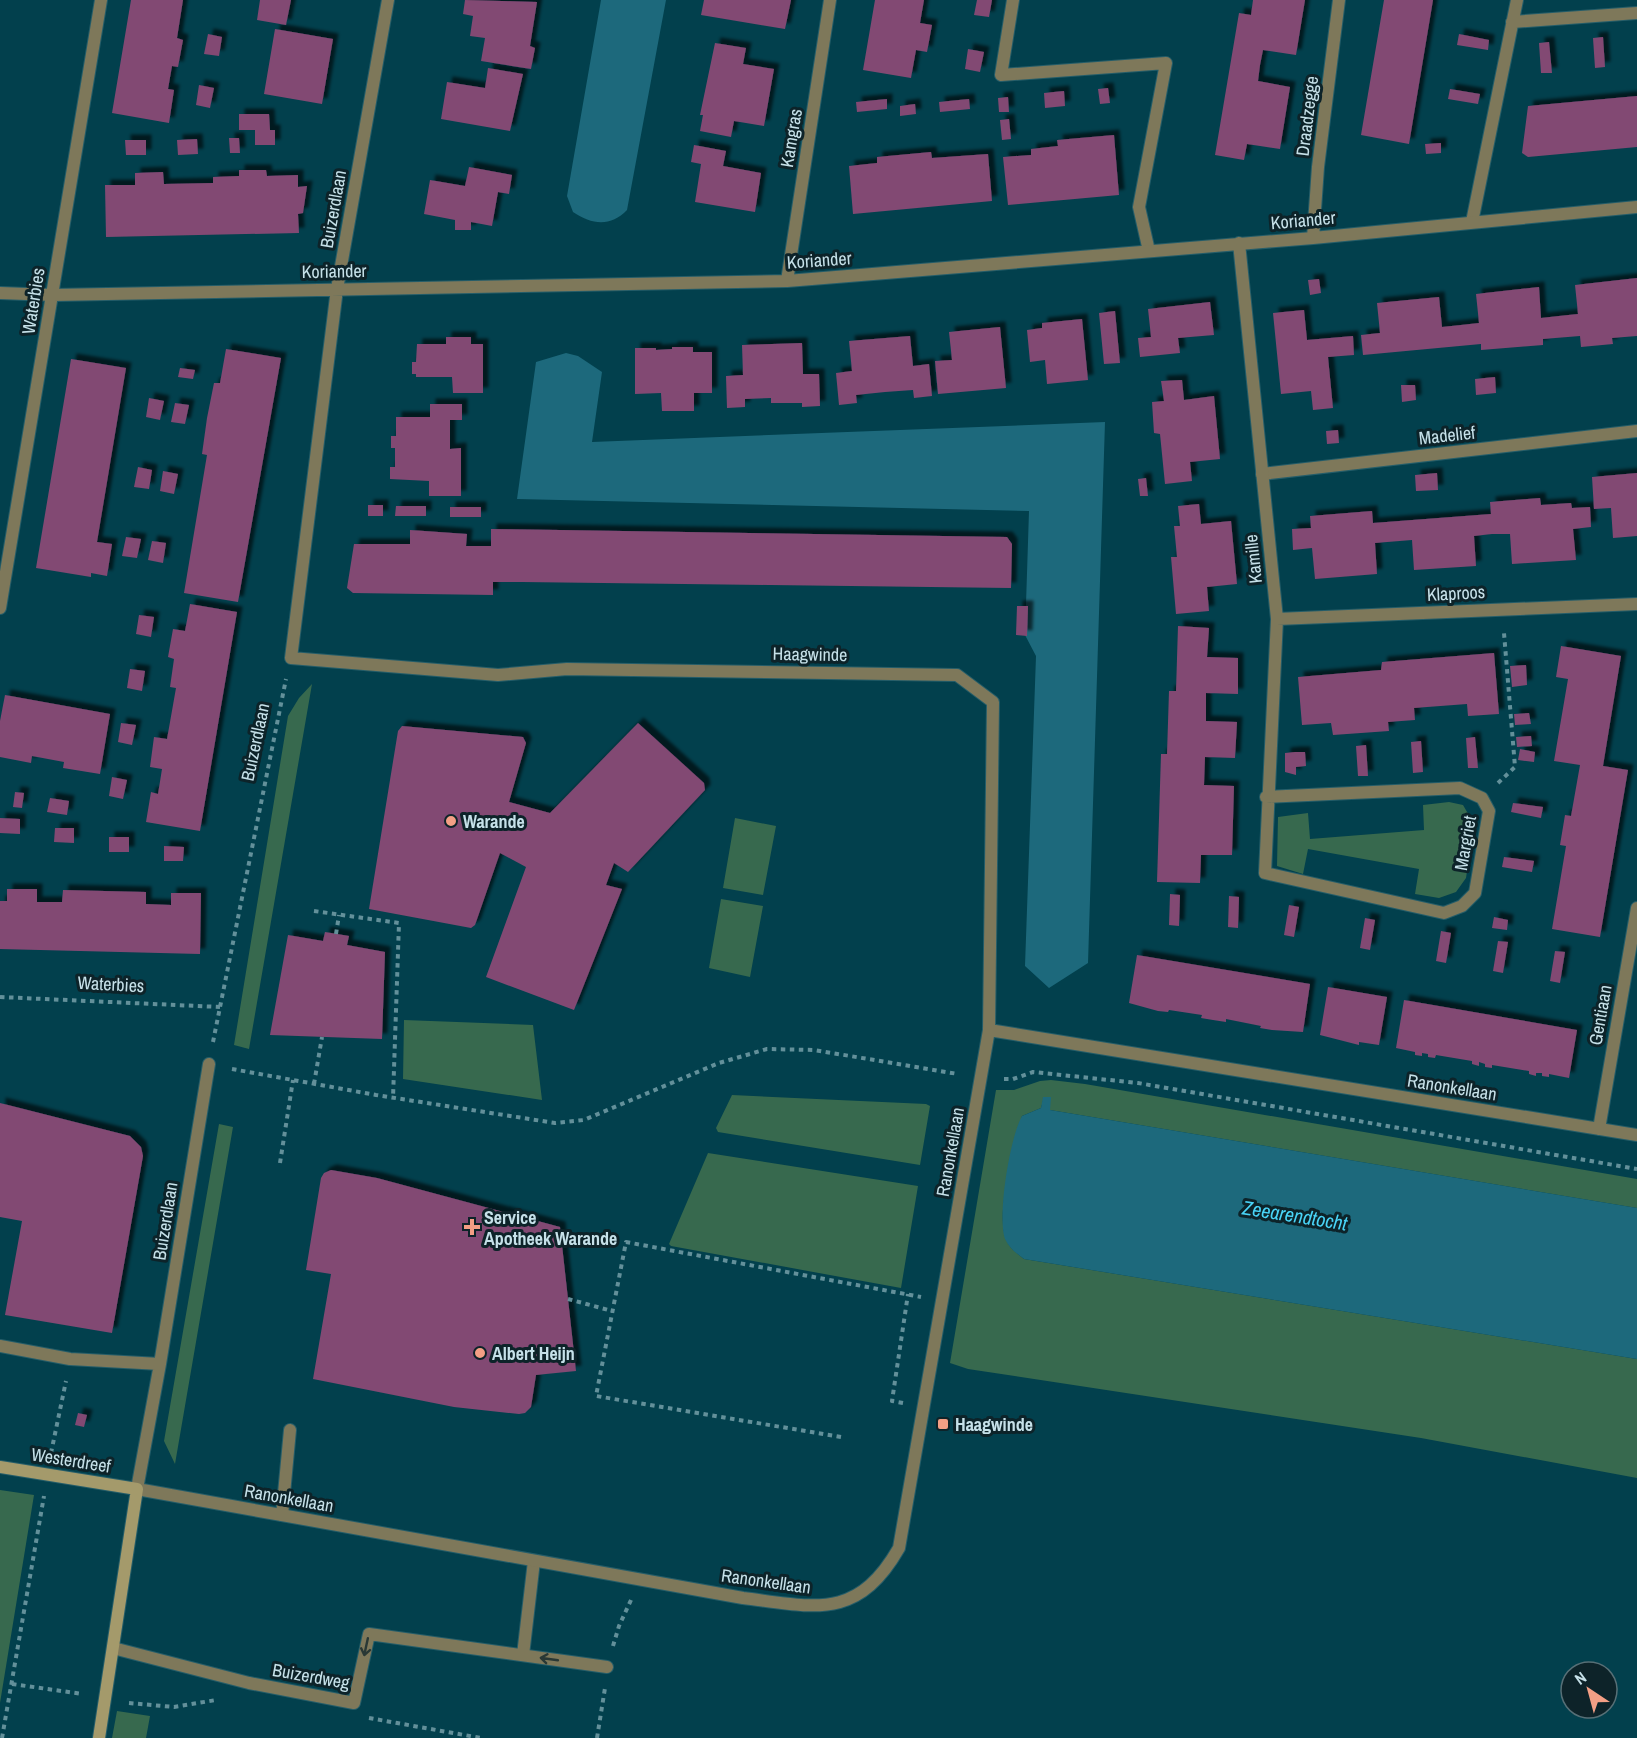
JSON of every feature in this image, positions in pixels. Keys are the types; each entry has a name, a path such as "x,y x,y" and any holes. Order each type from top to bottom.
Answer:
{"street":[{"name":"Waterbies","path":"0,608 101,0"},
{"name":"Buizerdlaan","path":"291,658 337,289 388,0"},
{"name":"Kamgras","path":"787,281 830,0"},
{"path":"1013,0 1001,75 1166,63 1139,207 1149,251"},
{"name":"Draadzegge","path":"1313,238 1318,167 1340,0"},
{"path":"1472,222 1517,0"},
{"path":"1512,22 1637,13"},
{"name":"Koriander","path":"0,293 53,295 787,281 1313,238 1637,207"},
{"name":"Kamille","path":"1239,243 1277,619 1266,797 1265,873"},
{"name":"Madelief","path":"1262,474 1637,431"},
{"name":"Klaproos","path":"1277,619 1637,604"},
{"name":"Haagwinde","path":"291,658 498,675 567,669 957,675 993,702 989,1030"},
{"name":"Margriet","path":"1265,873 1444,913 1462,906 1475,893 1489,811 1482,798 1460,788 1266,797"},
{"name":"Gentiaan","path":"1599,1129 1637,908"},
{"name":"Ranonkellaan","path":"137,1489 743,1598 830,1606 854,1597 876,1580 890,1565 899,1548 989,1030 1637,1135"},
{"name":"Buizerdlaan","path":"137,1489 209,1064"},
{"path":"0,1346 70,1359 160,1364"},
{"path":"282,1515 290,1430"},
{"name":"Westerdreef","path":"0,1467 137,1489"},
{"path":"99,1738 137,1489"},
{"path":"523,1655 534,1561"},
{"name":"Buizerdweg","path":"113,1648 249,1683 354,1703 369,1634 607,1667"}],"path":[{"path":"1482,798 1515,767 1502,609"},
{"name":"Buizerdlaan","path":"209,1064 291,658"},
{"path":"314,911 399,922 393,1098"},
{"path":"336,934 339,915"},
{"name":"Waterbies","path":"0,997 220,1007"},
{"path":"314,1084 322,1037"},
{"path":"209,1064 393,1098 555,1123 584,1120 718,1064 767,1049 814,1050 981,1078 1013,1079 1034,1072 1138,1083 1637,1169"},
{"path":"280,1163 293,1080"},
{"path":"841,1437 596,1396 626,1242 942,1300"},
{"path":"908,1294 892,1401 924,1407"},
{"path":"568,1299 612,1311"},
{"path":"2,1738 47,1474 70,1359"}],"green space":[{"path":"312,684 249,1049 234,1045 288,716 299,698"},
{"path":"1449,802 1463,805 1474,824 1466,878 1456,892 1439,898 1415,894 1419,869 1308,849 1303,874 1277,866 1278,817 1308,813 1310,839 1424,830 1423,805"},
{"path":"735,818 776,826 763,895 723,888"},
{"path":"721,899 763,906 750,977 709,968"},
{"path":"404,1020 533,1025 542,1100 403,1079"},
{"path":"1051,1080 1637,1179 1637,1208 1050,1110 1050,1097 1044,1097 1041,1108 1022,1116 1004,1196 1003,1227 1007,1242 1024,1259 1637,1359 1637,1478 1421,1438 968,1369 950,1363 996,1090 1014,1090 1040,1081"},
{"path":"732,1095 926,1104 930,1106 920,1165 718,1132 716,1128"},
{"path":"219,1124 233,1127 175,1464 164,1441"},
{"path":"708,1153 918,1186 901,1288 671,1246 669,1244"},
{"path":"0,1490 34,1495 0,1703"},
{"path":"117,1711 150,1716 146,1738 112,1738"}],"water":[{"path":"601,0 666,0 627,210 621,216 608,222 594,222 573,212 567,196"},
{"path":"566,353 578,356 602,372 592,442 1105,422 1088,963 1049,988 1025,966 1036,656 1025,635 1029,511 517,499 536,362"},
{"name":"Zeearendtocht","path":"1043,1097 1051,1097 1050,1110 1637,1208 1637,1359 1024,1259 1011,1248 1005,1239 1003,1213 1006,1177 1017,1126 1022,1116 1041,1108"}],"building":[{"path":"131,0 183,0 177,38 183,40 178,67 172,66 168,89 174,90 169,123 112,113"},
{"path":"260,0 291,0 286,25 257,20"},
{"path":"465,0 537,2 530,46 535,48 531,69 481,61 485,38 470,36 473,16 463,14"},
{"path":"704,0 791,0 785,29 701,15"},
{"path":"875,0 924,0 920,23 932,25 927,52 916,50 911,78 863,70"},
{"path":"977,0 992,0 989,17 974,15"},
{"path":"1253,0 1305,0 1296,55 1263,50 1260,65 1258,81 1290,87 1280,149 1247,144 1244,160 1215,155 1239,13 1251,15"},
{"path":"1384,0 1433,0 1409,144 1361,135"},
{"path":"275,29 333,39 322,104 264,94"},
{"path":"208,34 222,37 219,56 204,54"},
{"path":"1459,34 1489,40 1488,50 1457,45"},
{"path":"1603,37 1605,67 1595,68 1593,38"},
{"path":"1549,42 1552,73 1541,73 1539,43"},
{"path":"715,43 746,48 743,64 774,69 764,126 734,121 731,137 700,131 703,115 700,115"},
{"path":"968,49 984,52 980,72 965,69"},
{"path":"488,68 523,74 510,131 441,119 447,82 485,88"},
{"path":"199,85 214,88 210,108 196,105"},
{"path":"1108,88 1110,103 1100,104 1098,89"},
{"path":"1450,89 1480,94 1478,104 1448,99"},
{"path":"1064,91 1065,106 1045,108 1044,93"},
{"path":"1637,96 1637,147 1528,157 1522,153 1528,106"},
{"path":"1008,97 1009,112 999,112 998,98"},
{"path":"887,99 887,109 857,112 856,102"},
{"path":"969,99 970,109 940,112 939,102"},
{"path":"915,104 916,114 900,116 900,106"},
{"path":"239,114 269,114 270,130 275,130 275,145 255,145 255,130 239,130"},
{"path":"1009,119 1011,139 1002,140 1000,120"},
{"path":"1114,135 1119,195 1008,205 1003,157 1031,155 1031,149 1058,146 1057,140"},
{"path":"229,138 239,138 240,153 230,153"},
{"path":"197,139 198,154 178,155 177,140"},
{"path":"125,140 146,140 146,155 126,155"},
{"path":"1441,143 1441,153 1426,154 1425,144"},
{"path":"694,145 726,151 723,166 761,173 755,212 695,202 701,164 691,162"},
{"path":"931,152 932,158 988,154 992,201 853,214 849,166 877,163 877,157"},
{"path":"469,167 512,175 509,194 498,192 492,226 471,222 471,230 455,230 455,220 424,214 430,180 465,186"},
{"path":"239,170 266,170 267,176 298,175 298,187 307,186 303,213 298,214 299,233 106,237 105,185 135,185 135,173 163,172 164,184 213,183 213,177 239,176"},
{"path":"1637,278 1637,336 1612,338 1613,344 1581,347 1580,336 1543,339 1543,345 1481,350 1481,344 1363,355 1361,335 1380,333 1377,303 1439,297 1442,327 1479,323 1476,294 1539,287 1541,318 1578,314 1575,285"},
{"path":"1319,279 1321,293 1310,295 1308,280"},
{"path":"1210,302 1214,335 1178,338 1180,353 1140,357 1138,338 1151,337 1148,309"},
{"path":"1304,310 1307,340 1353,336 1354,355 1328,357 1333,408 1313,410 1311,391 1281,394 1273,313"},
{"path":"1115,311 1120,363 1104,364 1099,313"},
{"path":"1082,319 1088,380 1047,384 1045,360 1030,362 1027,330 1042,328 1042,323"},
{"path":"1000,327 1006,388 938,394 935,361 952,360 949,332"},
{"path":"910,336 913,366 929,364 932,396 914,398 913,390 885,392 856,395 857,403 839,405 836,373 852,371 849,341"},
{"path":"446,337 471,337 471,344 483,344 483,393 453,393 452,377 416,377 416,374 412,374 412,362 416,362 417,344 446,344"},
{"path":"802,343 803,374 819,374 820,406 802,407 802,403 771,403 771,398 745,399 745,407 727,408 726,376 743,375 742,345"},
{"path":"672,347 693,347 693,352 712,352 712,393 694,393 694,411 662,411 661,393 635,394 635,348 656,348 656,350 672,349"},
{"path":"226,349 281,358 238,602 184,593 207,455 202,454 207,418 214,383 220,383"},
{"path":"71,359 126,368 97,542 112,544 107,576 91,573 91,577 36,568"},
{"path":"180,368 195,370 193,379 178,377"},
{"path":"1495,377 1496,393 1476,395 1475,379"},
{"path":"1182,380 1184,400 1214,396 1220,459 1190,462 1192,481 1165,484 1160,434 1154,433 1152,402 1164,401 1161,381"},
{"path":"1401,385 1415,385 1416,400 1402,402"},
{"path":"149,398 164,401 160,420 146,417"},
{"path":"175,403 189,405 185,424 171,422"},
{"path":"430,404 462,404 462,420 450,420 450,449 461,448 461,496 429,496 429,481 390,479 390,467 395,467 395,448 391,448 391,436 396,436 396,417 430,417"},
{"path":"1338,430 1339,443 1327,444 1326,431"},
{"path":"138,467 152,470 149,489 134,487"},
{"path":"163,471 178,474 174,494 160,491"},
{"path":"1437,473 1438,490 1416,491 1415,475"},
{"path":"1637,473 1637,536 1613,538 1611,508 1594,509 1592,477"},
{"path":"1146,478 1148,496 1140,496 1138,479"},
{"path":"1540,498 1541,505 1571,503 1572,508 1590,507 1591,527 1573,529 1576,560 1512,564 1510,534 1492,534 1474,536 1476,566 1414,570 1412,540 1375,543 1377,574 1315,579 1312,548 1293,550 1292,529 1311,528 1310,516 1372,511 1373,523 1491,514 1490,502"},
{"path":"1199,504 1201,524 1231,521 1237,584 1207,587 1209,611 1176,614 1171,557 1177,557 1174,526 1180,526 1178,506"},
{"path":"368,505 383,505 383,516 368,516"},
{"path":"396,506 426,506 426,516 395,516"},
{"path":"450,507 481,507 481,517 450,517"},
{"path":"491,529 1007,537 1012,544 1011,588 493,582 493,595 353,593 347,588 354,544 410,544 410,530 467,534 466,546 491,546"},
{"path":"126,537 141,539 137,558 122,556"},
{"path":"152,541 166,543 163,563 148,560"},
{"path":"190,604 237,612 200,831 146,822 151,792 158,794 162,769 150,767 154,737 167,739 176,688 170,687 174,659 168,657 173,629 185,631"},
{"path":"1017,606 1028,606 1027,636 1016,635"},
{"path":"139,615 154,617 151,637 136,634"},
{"path":"1178,626 1209,628 1207,657 1238,658 1238,694 1206,693 1206,721 1237,722 1235,758 1205,757 1204,785 1234,786 1232,855 1201,855 1200,883 1157,882 1161,754 1167,754 1169,691 1176,691"},
{"path":"1561,646 1621,656 1603,766 1628,770 1600,937 1552,929 1566,846 1560,845 1565,815 1571,816 1580,765 1554,761 1568,679 1556,677"},
{"path":"1494,653 1499,714 1468,716 1467,704 1414,708 1415,720 1388,722 1389,731 1333,735 1331,723 1302,725 1298,677 1381,670 1382,662"},
{"path":"1526,665 1527,685 1512,687 1510,666"},
{"path":"130,669 145,671 142,691 127,688"},
{"path":"5,695 110,714 100,774 63,768 64,762 32,756 31,763 0,757 0,721"},
{"path":"1529,713 1531,724 1515,725 1514,714"},
{"path":"121,723 136,725 132,745 118,742"},
{"path":"638,723 704,783 705,790 628,872 614,863 606,885 622,889 574,1010 486,977 526,867 500,853 475,925 471,928 369,909 398,731 402,726 523,737 526,743 509,802 550,813"},
{"path":"1531,736 1532,746 1517,747 1516,737"},
{"path":"1475,737 1478,768 1468,768 1466,738"},
{"path":"1421,741 1423,772 1413,773 1411,742"},
{"path":"1366,745 1368,776 1358,776 1356,746"},
{"path":"1520,749 1535,752 1534,762 1518,760"},
{"path":"1305,752 1306,766 1296,767 1296,775 1285,772 1285,753"},
{"path":"112,777 127,780 123,799 109,796"},
{"path":"15,792 24,793 22,808 13,807"},
{"path":"50,798 69,801 67,815 47,812"},
{"path":"1513,803 1543,807 1541,818 1511,812"},
{"path":"0,818 20,819 20,834 0,833"},
{"path":"55,828 74,828 74,843 54,842"},
{"path":"109,837 129,837 129,852 109,852"},
{"path":"164,846 184,847 183,861 164,861"},
{"path":"1504,857 1534,861 1532,872 1502,867"},
{"path":"7,889 37,889 37,902 62,902 63,890 146,892 146,904 171,905 171,893 201,893 200,954 0,949 0,901 7,901"},
{"path":"1170,894 1180,895 1179,926 1169,925"},
{"path":"1229,896 1239,897 1238,928 1228,927"},
{"path":"1289,905 1299,907 1294,937 1284,935"},
{"path":"1494,917 1508,920 1507,930 1492,928"},
{"path":"1365,918 1375,920 1370,950 1360,948"},
{"path":"1441,931 1451,933 1446,963 1436,961"},
{"path":"325,932 349,936 347,945 385,952 382,1039 270,1035 288,935 323,941"},
{"path":"1498,941 1508,942 1503,973 1493,971"},
{"path":"1555,951 1565,952 1560,983 1550,981"},
{"path":"1137,955 1310,984 1303,1032 1272,1030 1226,1019 1226,1022 1201,1018 1202,1015 1169,1010 1168,1012 1158,1011 1129,1003"},
{"path":"1328,987 1387,997 1379,1045 1359,1042 1359,1045 1320,1035"},
{"path":"1404,1000 1577,1030 1569,1078 1549,1074 1549,1077 1542,1076 1542,1073 1536,1073 1536,1076 1529,1074 1529,1071 1492,1065 1492,1068 1485,1067 1485,1064 1479,1062 1479,1066 1472,1064 1472,1061 1436,1055 1435,1058 1428,1057 1428,1054 1422,1053 1422,1056 1415,1055 1415,1052 1396,1048"},
{"path":"0,1103 130,1136 141,1147 143,1156 112,1333 5,1315 22,1221 0,1217"},
{"path":"331,1170 377,1178 560,1227 576,1371 536,1375 531,1407 525,1413 519,1414 454,1407 313,1379 331,1274 306,1270 321,1178 324,1173"},
{"path":"78,1413 87,1415 84,1427 75,1425"}],"place":[{"name":"Warande","path":"451,821"},
{"name":"Service Apotheek Warande","path":"472,1227"},
{"name":"Albert Heijn","path":"480,1353"},
{"name":"Haagwinde","path":"943,1424"}]}
